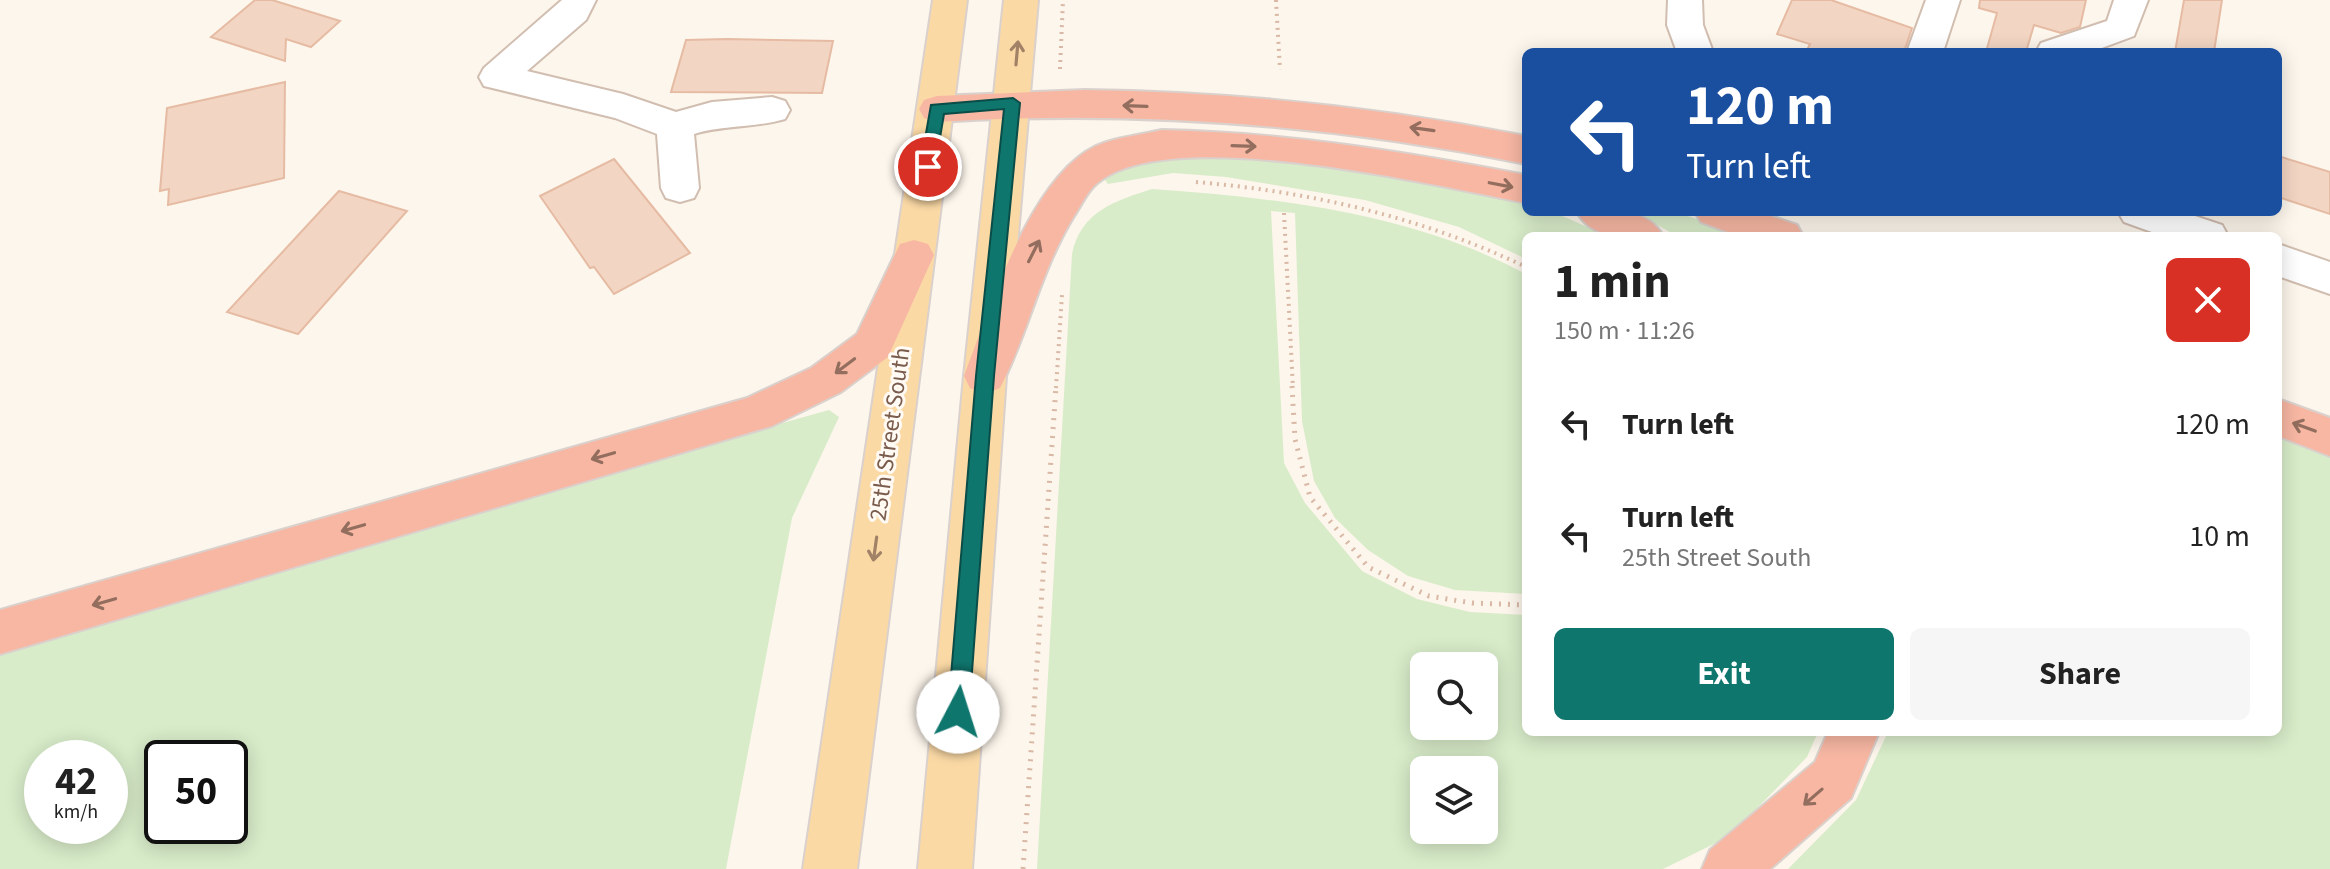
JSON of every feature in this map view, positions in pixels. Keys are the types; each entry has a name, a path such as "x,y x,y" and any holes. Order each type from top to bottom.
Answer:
{"highway":[{"path":"937,109 1013,103 1317,115 1444,132 1522,149"},
{"path":"985,376 1032,251 1079,177 1109,156 1162,144 1254,146 1366,159 1522,188"},
{"path":"1605,216 1635,232"},
{"path":"1726,216 1772,232"},
{"path":"0,632 757,413 826,380 873,345 914,255"},
{"path":"2282,419 2330,437"},
{"path":"1729,869 1833,780 1852,736"}],"main road":[{"name":"25th Street South","path":"830,869 950,0"},
{"path":"945,869 985,376 1021,0"}],"street":[{"path":"579,0 574,12 497,77 623,107 675,126 712,115 772,110"},
{"path":"1685,0 1685,25 1694,48"},
{"path":"1926,48 1943,0"},
{"path":"2065,48 2122,28 2131,0"},
{"path":"675,126 680,188"},
{"path":"2150,216 2196,232"},
{"path":"2282,261 2330,278"}],"path":[{"path":"1060,69 1063,0"},
{"path":"1276,0 1280,70"},
{"path":"1190,182 1359,207 1448,231 1522,265"},
{"path":"1284,213 1295,439 1310,497 1368,567 1429,596 1472,603 1522,605"},
{"path":"1023,869 1064,282"}],"green space":[{"path":"1154,158 1301,162 1447,184 1522,202 1522,216 1562,216 1599,232 1522,232 1522,257 1459,227 1365,200 1226,177 1173,173 1108,184 1102,176"},
{"path":"1152,189 1296,204 1344,212 1437,236 1522,272 1522,594 1455,590 1408,576 1368,550 1335,518 1314,481 1302,421 1295,213 1271,211 1284,463 1305,503 1362,571 1417,599 1470,612 1522,615 1522,736 1816,736 1807,757 1730,836 1663,869 1037,869 1072,254 1083,227 1102,210"},
{"path":"1641,216 1688,216 1732,232 1670,232"},
{"path":"829,410 839,417 792,518 726,869 0,869 0,643"},
{"path":"2282,436 2330,454 2330,869 1788,869 1856,800 1886,736 2282,736"}],"building":[{"path":"255,0 272,0 340,21 311,47 286,39 285,61 211,37"},
{"path":"1792,0 1831,0 1912,28 1905,48 1808,48 1810,44 1777,34"},
{"path":"1980,0 2086,0 2080,27 2061,33 2034,25 2027,48 1987,48 1997,13 1979,8"},
{"path":"2184,0 2222,0 2215,48 2176,48"},
{"path":"686,40 833,41 822,93 671,92"},
{"path":"285,82 284,178 168,205 169,189 160,191 167,108"},
{"path":"2282,157 2330,172 2330,214 2282,198"},
{"path":"614,159 690,253 614,294 594,267 590,268 540,196"},
{"path":"339,191 407,211 298,334 227,312"}],"route":[{"path":"928,167 937,109 1013,103 985,376 958,712"}]}
